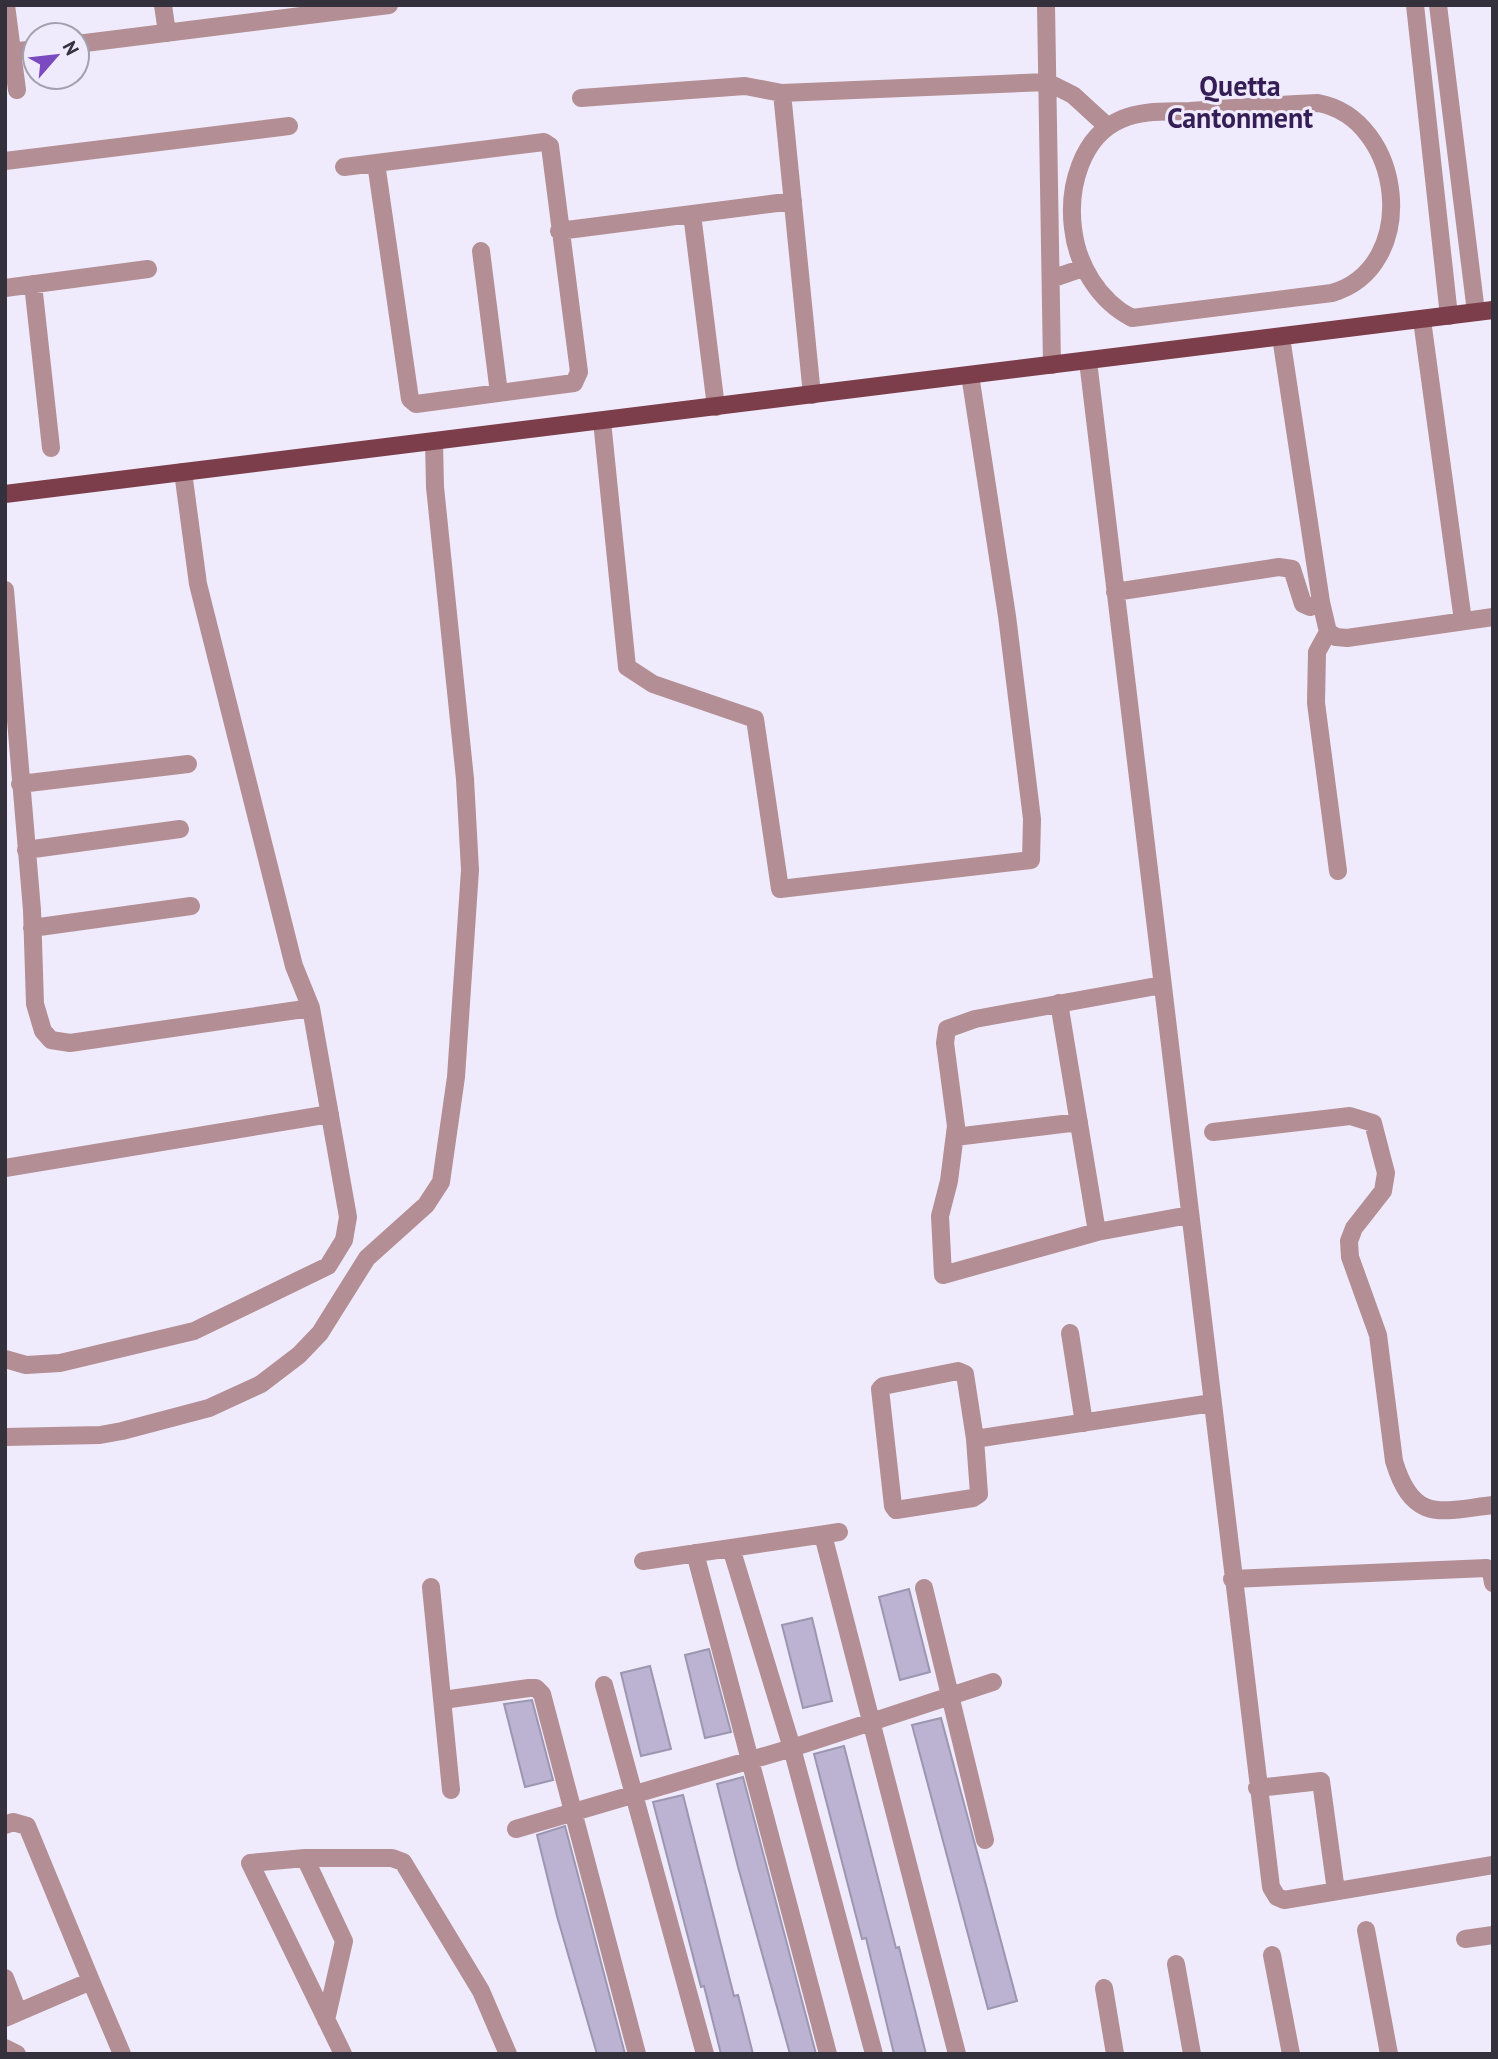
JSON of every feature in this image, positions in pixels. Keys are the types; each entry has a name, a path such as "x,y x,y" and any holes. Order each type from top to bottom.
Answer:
{"main road":[{"path":"5,494 1484,311"}],"street":[{"path":"17,90 6,7 24,5"},
{"path":"163,5 167,33"},
{"path":"91,42 167,33 266,13 389,5"},
{"path":"1046,5 1052,365"},
{"path":"1415,5 1449,316"},
{"path":"1438,5 1484,311"},
{"path":"12,52 21,51"},
{"path":"581,99 746,86 782,93 1047,82 1073,95 1108,127"},
{"path":"782,93 812,395"},
{"path":"1318,103 1336,106 1358,124 1375,146 1392,187 1390,221 1377,260 1352,286 1332,293 1132,318 1111,303 1083,268 1072,227 1072,194 1081,161 1108,127 1119,120 1148,113 1318,103"},
{"path":"5,161 289,126"},
{"path":"344,167 376,163 544,142 550,146 577,379 574,383 416,404 410,399 376,163"},
{"path":"559,231 793,201"},
{"path":"692,214 716,407"},
{"path":"481,251 499,393"},
{"path":"1051,279 1083,268"},
{"path":"5,288 148,269"},
{"path":"33,284 51,448"},
{"path":"1422,320 1463,621"},
{"path":"1281,337 1321,602 1328,632 1317,652 1316,703 1338,871"},
{"path":"1088,361 1232,1580 1271,1887 1278,1897 1284,1900 1493,1865"},
{"path":"602,421 627,667 653,684 755,719 780,889 1031,860 1032,819 1007,616 970,376"},
{"path":"5,1437 100,1435 122,1431 209,1408 261,1384 299,1355 320,1334 367,1258 425,1205 441,1182 456,1077 470,870 465,779 435,487 434,442"},
{"path":"5,1359 26,1365 60,1363 194,1331 328,1266 344,1240 348,1217 310,1008 294,966 198,584 183,472"},
{"path":"1115,592 1279,567 1292,569 1303,604 1310,607 1321,602"},
{"path":"5,590 38,1019 43,1031 58,1042 310,1008"},
{"path":"1328,632 1348,638 1493,617"},
{"path":"20,784 188,764"},
{"path":"26,850 180,829"},
{"path":"32,928 191,906"},
{"path":"1162,985 975,1019 947,1029 945,1043 955,1138 949,1181 940,1216 943,1275 1097,1232 1189,1215"},
{"path":"1059,1003 1097,1232"},
{"path":"5,1168 330,1114"},
{"path":"1213,1132 1350,1116 1373,1124 1386,1173 1383,1191 1354,1228 1349,1241 1350,1257 1378,1335 1394,1461 1400,1479 1424,1508 1446,1513 1493,1505"},
{"path":"955,1138 1079,1122"},
{"path":"1070,1333 1084,1423"},
{"path":"958,1371 965,1374 975,1439 979,1494 973,1498 896,1510 888,1469 880,1390 883,1386 958,1371"},
{"path":"975,1439 1212,1403"},
{"path":"643,1561 831,1533 872,1721 957,2054"},
{"path":"731,1548 792,1748 874,2054"},
{"path":"695,1553 828,2054"},
{"path":"1232,1580 1487,1568 1491,1572 1493,1583"},
{"path":"430,1587 451,1790"},
{"path":"924,1588 985,1840"},
{"path":"516,1829 792,1748 993,1682"},
{"path":"604,1685 705,2054"},
{"path":"443,1700 536,1688 542,1694 637,2054"},
{"path":"1257,1787 1321,1781 1336,1891"},
{"path":"5,1825 13,1822 27,1826 122,2054"},
{"path":"305,1858 344,1941 326,2020"},
{"path":"343,2054 250,1863 305,1858 392,1858 403,1862 481,1991 508,2054"},
{"path":"1366,1930 1389,2054"},
{"path":"1465,1939 1493,1935"},
{"path":"1272,1955 1291,2054"},
{"path":"1177,1965 1192,2054"},
{"path":"5,1978 12,2015 61,1997 91,1981"},
{"path":"1104,1988 1115,2054"},
{"path":"5,2048 17,2054"}],"building":[{"path":"909,1589 930,1672 900,1680 879,1597"},
{"path":"812,1618 832,1701 803,1708 782,1625"},
{"path":"709,1649 731,1732 705,1738 685,1655"},
{"path":"650,1666 671,1749 641,1756 621,1673"},
{"path":"532,1700 553,1780 525,1787 504,1704"},
{"path":"941,1718 1017,2001 988,2009 912,1725"},
{"path":"844,1746 926,2054 894,2054 866,1938 862,1939 814,1754"},
{"path":"743,1777 816,2054 790,2054 738,1867 717,1784"},
{"path":"683,1795 734,1996 738,1995 753,2054 721,2054 704,1986 701,1987 653,1802"},
{"path":"565,1826 625,2054 597,2054 557,1916 537,1835"}],"district":[{"name":"Quetta Cantonment","path":"1240,101"}]}
